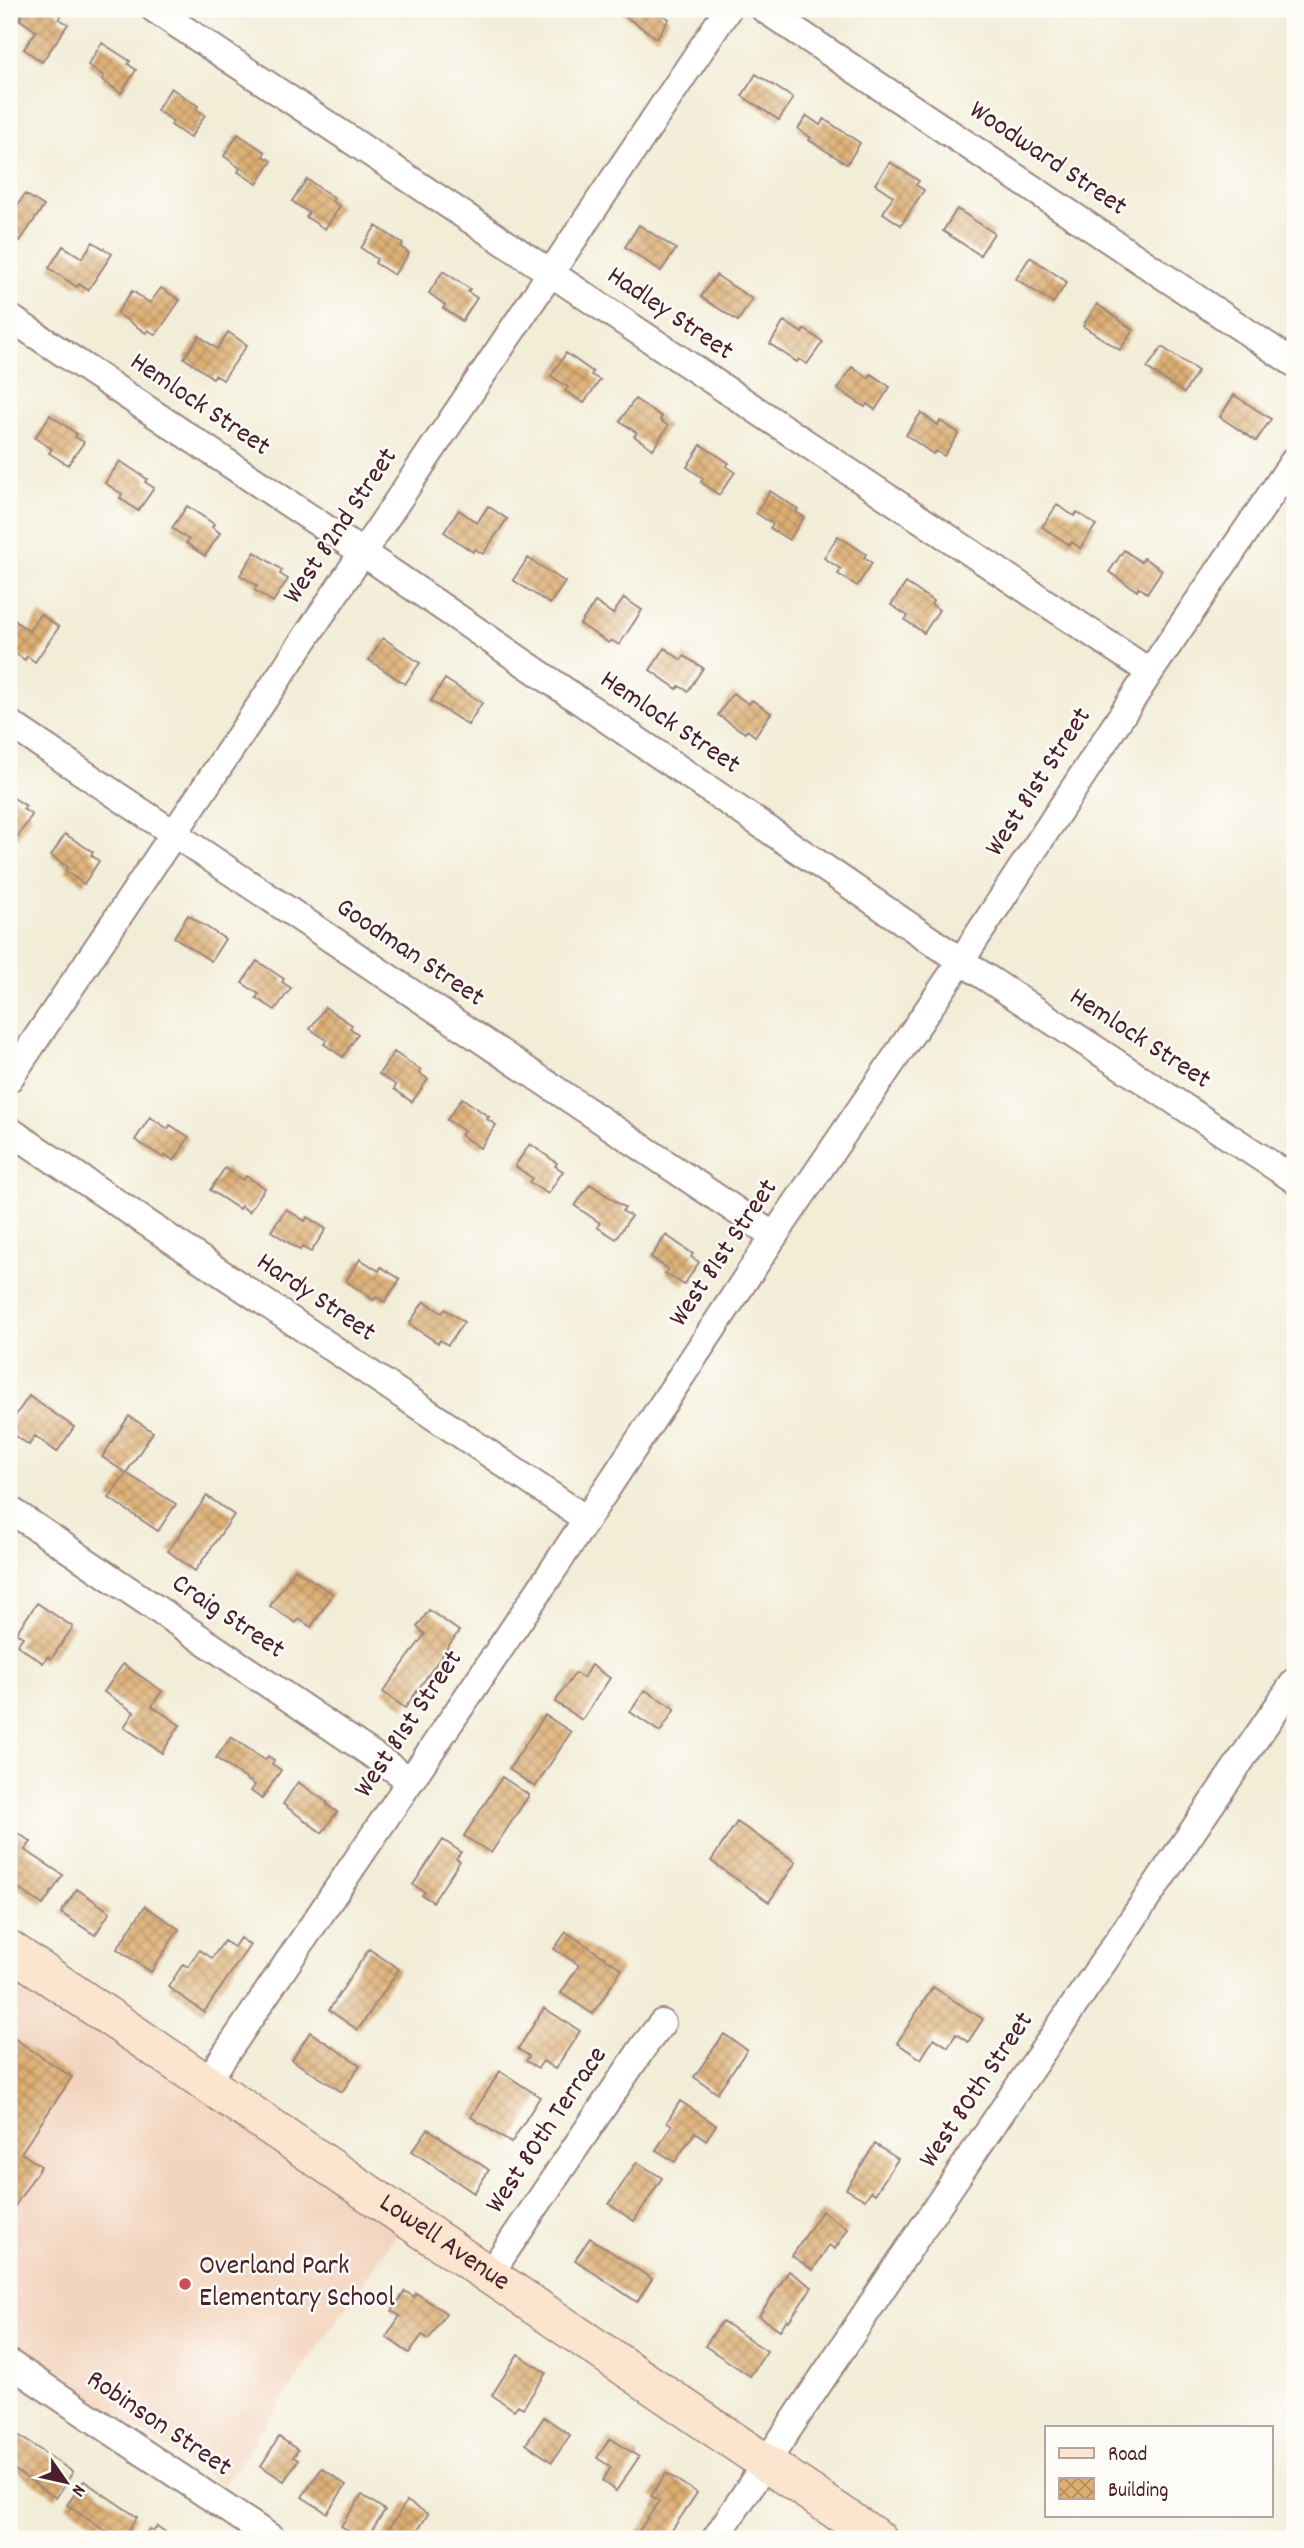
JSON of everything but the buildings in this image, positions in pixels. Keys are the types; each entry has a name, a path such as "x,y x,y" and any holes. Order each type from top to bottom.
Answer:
{"street":[{"name":"Hadley Street","path":"154,9 1150,672"},
{"name":"West 82nd Street","path":"9,1079 728,9"},
{"name":"Woodward Street","path":"764,9 1295,364"},
{"name":"Hemlock Street","path":"9,317 363,553 961,961 1295,1180"},
{"name":"West 81st Street","path":"206,2083 961,961 1150,672 1295,459"},
{"name":"Goodman Street","path":"9,723 774,1236"},
{"name":"Hardy Street","path":"9,1130 586,1519"},
{"name":"Craig Street","path":"9,1509 410,1780"},
{"name":"West 80th Street","path":"715,2539 944,2196 1295,1681"},
{"name":"Lowell Avenue","path":"9,1949 878,2539"},
{"name":"West 80th Terrace","path":"489,2275 644,2046 662,2024"},
{"name":"Robinson Street","path":"10,2367 273,2539"}],"shaded area":[{"name":"Overland Park Elementary School","path":"9,1968 402,2225 224,2486 9,2344"}],"place":[{"name":"Overland Park Elementary School","path":"185,2284"}]}
